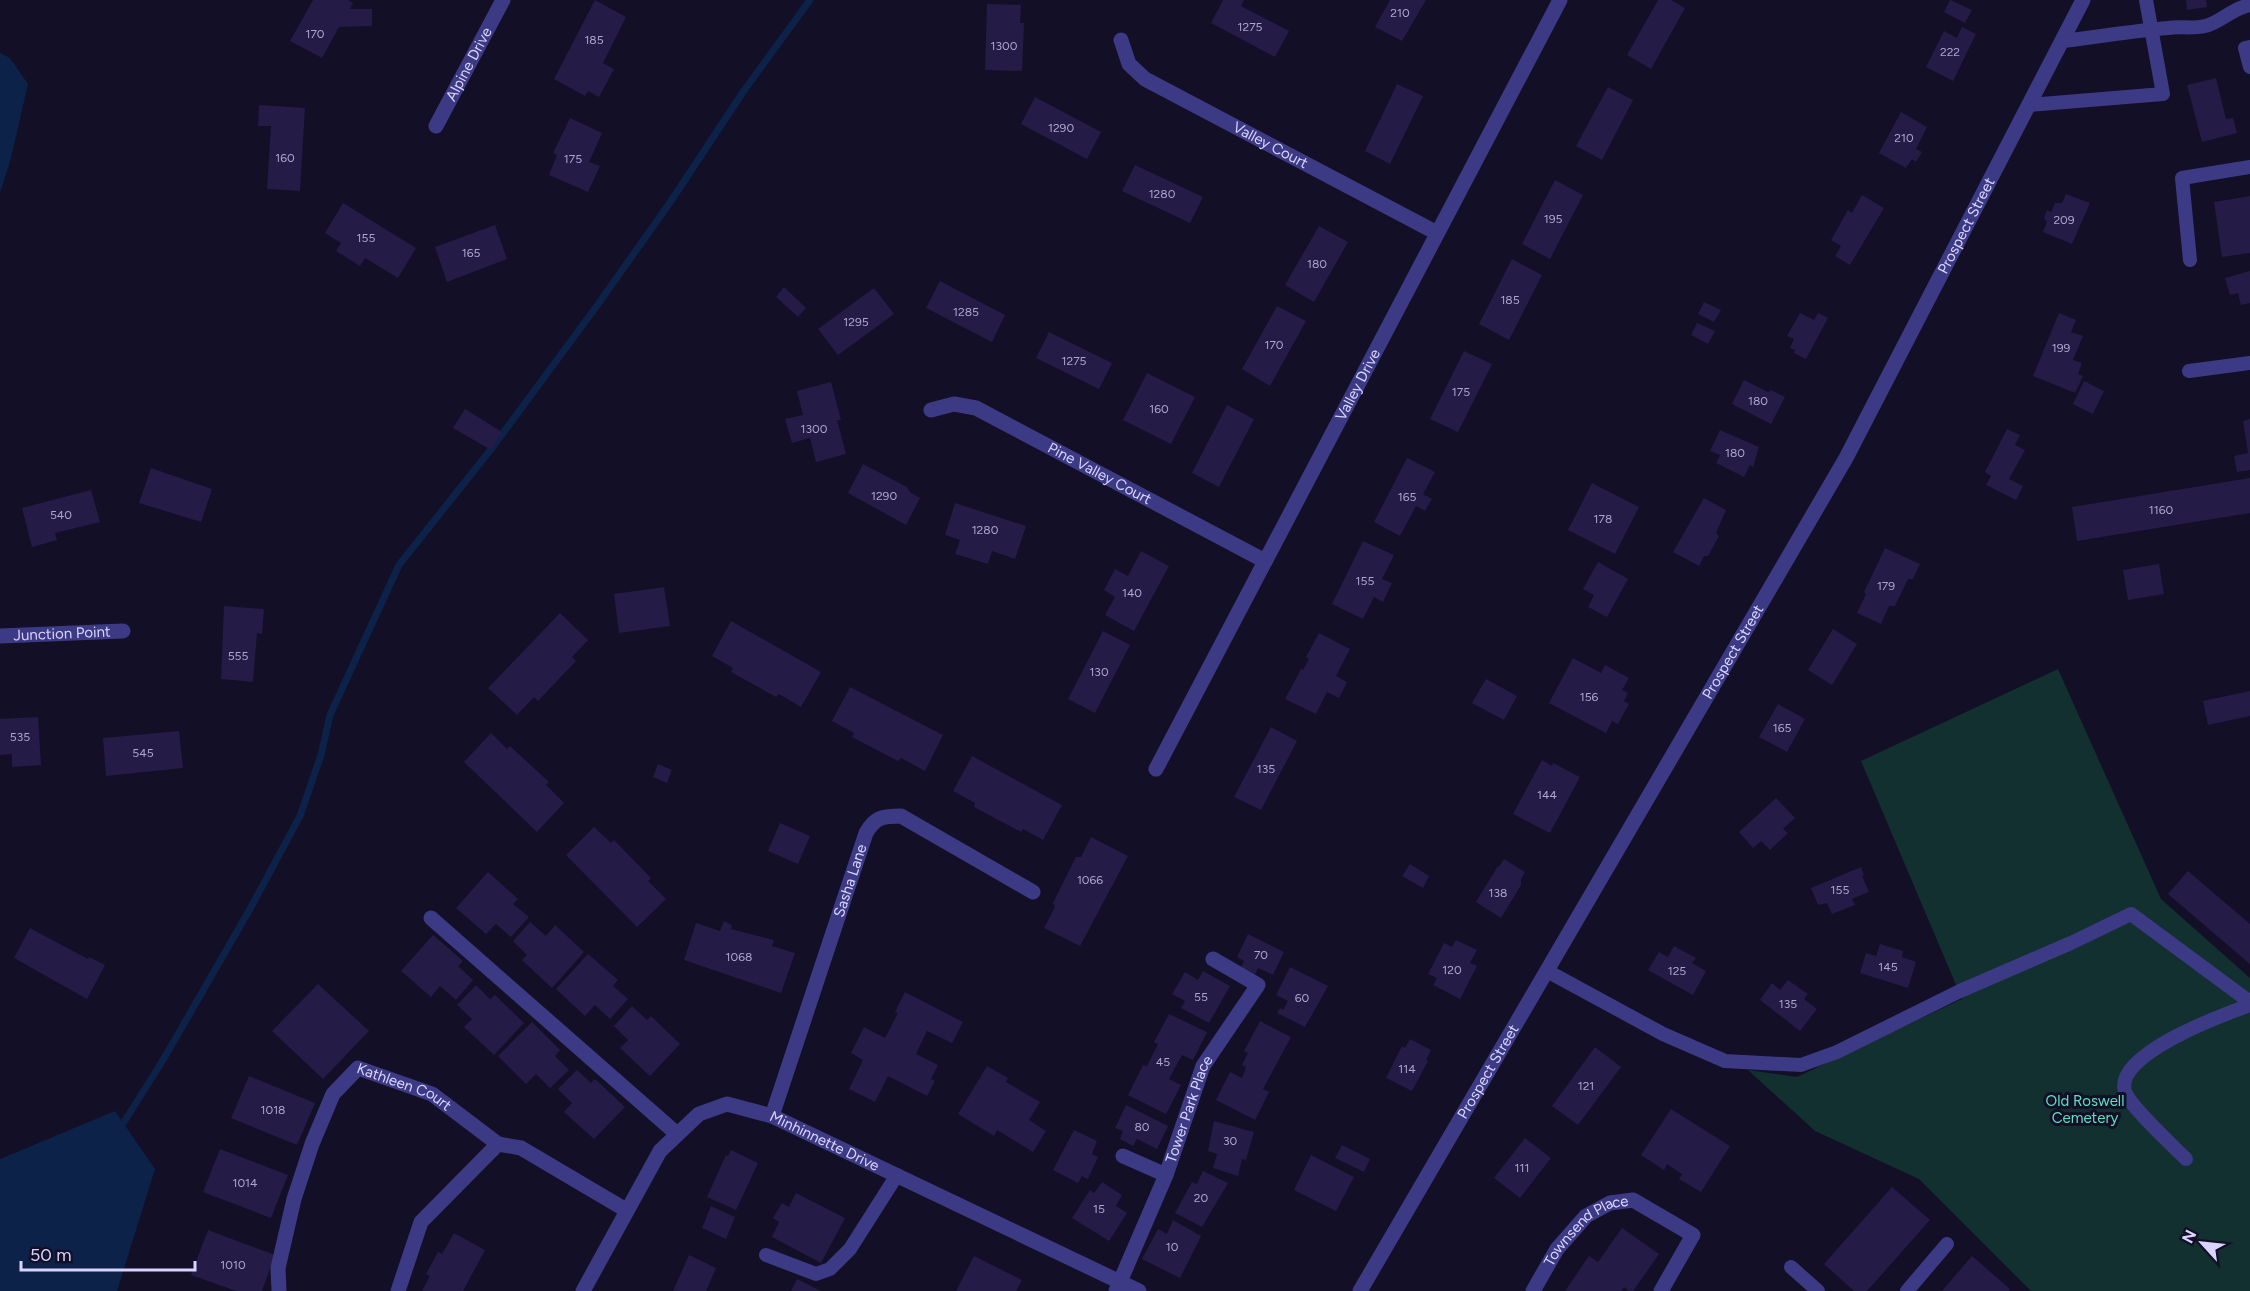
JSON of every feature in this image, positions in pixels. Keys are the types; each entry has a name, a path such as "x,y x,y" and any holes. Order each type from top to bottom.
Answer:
{"street":[{"name":"Alpine Drive","path":"436,126 503,0"},
{"name":"Valley Drive","path":"1156,769 1560,0"},
{"name":"Prospect Street","path":"1360,1291 1846,459 2084,0"},
{"name":"Valley Court","path":"1121,40 1129,64 1145,79 1437,233"},
{"name":"Pine Valley Court","path":"931,410 954,404 976,408 1265,561"},
{"name":"Junction Point","path":"0,636 123,631"},
{"name":"Sasha Lane","path":"772,1116 866,833 872,822 882,816 901,816 1033,892"},
{"path":"432,918 678,1134"},
{"name":"Tower Park Place","path":"1119,1286 1166,1175 1203,1066 1258,985 1213,959"},
{"name":"Kathleen Court","path":"279,1291 278,1268 294,1199 312,1144 333,1094 358,1068 432,1094 498,1144"},
{"name":"Minhinnette Drive","path":"583,1291 660,1151 699,1114 727,1104 772,1116 897,1175 1119,1286 1139,1291"},
{"path":"398,1291 421,1222 498,1144 521,1148 626,1210"},
{"path":"1123,1156 1166,1175"},
{"name":"Townsend Place","path":"1533,1291 1557,1249 1586,1216 1610,1203 1633,1200 1693,1235 1661,1291"}],"lane":[{"path":"2029,105 2163,94 2146,0"},
{"path":"2062,41 2151,29 2172,27 2187,29 2208,26 2240,7 2250,4"},
{"path":"2250,47 2245,48 2250,67"},
{"path":"2190,260 2182,178 2250,167"},
{"path":"2189,371 2250,363"},
{"path":"1547,971 1663,1034 1725,1061 1801,1065 1837,1052 1960,991 2071,943 2131,914 2250,1004"},
{"path":"2186,1159 2125,1093 2124,1082 2141,1057 2219,1016 2250,1004"},
{"path":"766,1255 816,1274 830,1269 850,1249 897,1175"},
{"path":"1907,1291 1947,1244"},
{"path":"1791,1267 1818,1291"}],"green space":[{"name":"Old Roswell Cemetery","path":"2058,669 2161,899 2250,978 2250,1291 2031,1291 1919,1179 1815,1131 1748,1070 1797,1077 1962,999 1861,761"}],"water":[{"path":"0,53 10,58 28,84 11,158 0,193"},
{"path":"115,1111 155,1169 117,1291 0,1291 0,1159"}],"building":[{"path":"313,0 348,0 353,3 350,9 372,9 372,26 339,27 322,58 290,41"},
{"path":"595,0 626,17 603,63 614,69 599,97 588,91 585,96 554,79"},
{"path":"1223,0 1244,0 1241,6 1289,31 1275,57 1211,23"},
{"path":"1390,0 1426,0 1402,41 1375,27"},
{"path":"1658,0 1671,0 1685,8 1651,69 1627,55"},
{"path":"1950,0 1972,10 1965,23 1944,12"},
{"path":"2186,0 2206,0 2207,7 2187,10"},
{"path":"987,4 1021,5 1020,23 1024,23 1022,71 985,70"},
{"path":"1962,27 1976,34 1953,81 1926,67 1944,31 1957,38"},
{"path":"2216,78 2226,119 2233,118 2237,133 2202,142 2187,85"},
{"path":"1397,84 1423,96 1390,164 1365,151"},
{"path":"1608,87 1633,100 1602,160 1576,146"},
{"path":"1035,97 1101,132 1087,159 1021,124"},
{"path":"259,105 305,108 300,191 267,189 271,126 258,126"},
{"path":"1901,112 1927,127 1916,149 1922,152 1916,162 1912,159 1906,168 1879,153"},
{"path":"570,118 602,133 589,162 600,166 588,192 549,175 557,155 553,153"},
{"path":"1135,165 1203,197 1190,223 1122,191"},
{"path":"1555,180 1583,195 1550,259 1522,244"},
{"path":"2066,194 2090,203 2072,244 2043,232 2047,222 2044,218 2047,210 2051,212 2055,203 2062,203"},
{"path":"1862,195 1884,208 1850,265 1835,256 1841,246 1831,240 1848,210 1852,213"},
{"path":"2250,196 2250,253 2222,257 2214,202"},
{"path":"343,203 416,248 398,278 365,258 360,266 336,251 341,243 325,233"},
{"path":"495,225 507,259 447,282 435,247"},
{"path":"1319,226 1348,242 1314,302 1285,285"},
{"path":"1512,259 1542,275 1509,340 1479,324"},
{"path":"2250,271 2250,303 2241,305 2238,293 2230,295 2225,278"},
{"path":"940,281 1005,315 992,342 926,308"},
{"path":"784,287 806,308 798,317 776,297"},
{"path":"874,288 894,314 838,355 818,329"},
{"path":"1704,302 1721,310 1714,322 1698,314"},
{"path":"1277,306 1306,321 1270,386 1242,369"},
{"path":"1800,313 1814,320 1818,313 1828,318 1806,359 1794,353 1795,350 1790,348 1794,339 1787,336"},
{"path":"2059,313 2076,320 2071,332 2083,336 2073,360 2082,363 2078,374 2083,376 2075,393 2033,376"},
{"path":"1697,323 1715,331 1708,344 1691,335"},
{"path":"1049,332 1112,363 1099,389 1036,358"},
{"path":"1464,351 1492,364 1458,432 1430,419"},
{"path":"1147,373 1195,397 1171,444 1123,420"},
{"path":"1744,380 1768,392 1771,390 1785,397 1771,424 1732,404"},
{"path":"2084,381 2104,391 2093,414 2073,404"},
{"path":"831,382 841,420 837,420 846,454 816,462 810,438 792,443 785,419 803,415 797,391"},
{"path":"1227,405 1254,419 1219,487 1192,473"},
{"path":"465,409 502,432 491,450 453,428"},
{"path":"2250,419 2250,470 2237,472 2234,456 2248,453 2243,421"},
{"path":"2007,429 2020,435 2015,445 2025,450 2009,479 2023,486 2016,500 1986,485 1991,476 1985,472"},
{"path":"1720,430 1759,447 1753,467 1750,465 1744,477 1716,463 1720,455 1710,451"},
{"path":"1407,458 1435,472 1423,494 1432,499 1425,511 1416,506 1400,536 1374,522"},
{"path":"863,464 907,487 910,492 920,498 906,525 848,493"},
{"path":"151,468 212,489 201,522 139,503"},
{"path":"2250,478 2250,513 2077,541 2072,507"},
{"path":"1592,483 1639,507 1615,554 1568,530"},
{"path":"91,490 100,522 55,533 57,540 32,547 22,508"},
{"path":"1704,498 1726,510 1716,533 1719,536 1708,556 1704,556 1699,566 1673,552"},
{"path":"955,503 1026,526 1015,559 992,551 988,564 955,554 960,540 945,535"},
{"path":"1363,541 1394,555 1382,579 1392,583 1383,602 1374,597 1363,619 1332,604"},
{"path":"1885,548 1920,564 1913,579 1908,579 1895,606 1889,606 1881,624 1857,613 1866,594 1864,592"},
{"path":"1141,551 1169,566 1134,631 1105,615 1115,597 1104,590 1115,569 1128,576"},
{"path":"1598,562 1628,579 1607,617 1588,607 1594,595 1583,589"},
{"path":"2159,564 2164,594 2128,600 2123,570"},
{"path":"664,587 670,626 619,633 614,594"},
{"path":"224,606 264,609 262,634 257,633 253,682 221,679"},
{"path":"560,613 588,640 572,657 576,661 538,701 534,697 517,715 488,688"},
{"path":"731,621 821,672 801,707 779,694 776,697 731,672 733,668 712,656"},
{"path":"1833,629 1857,644 1832,685 1808,670"},
{"path":"1103,631 1130,645 1095,713 1068,699"},
{"path":"1319,633 1350,649 1336,676 1347,682 1339,698 1327,692 1316,714 1285,699 1309,659 1306,657"},
{"path":"1573,658 1601,673 1605,665 1629,678 1622,690 1628,693 1624,701 1629,704 1618,724 1612,721 1606,733 1549,703"},
{"path":"1486,679 1517,696 1504,720 1472,703"},
{"path":"850,687 943,735 925,771 901,758 898,761 852,737 854,733 832,721"},
{"path":"2250,691 2250,716 2208,725 2203,701"},
{"path":"1778,704 1805,719 1787,752 1759,737"},
{"path":"38,717 41,765 12,767 12,754 0,755 0,719"},
{"path":"1271,727 1297,741 1261,810 1234,797"},
{"path":"179,731 183,768 106,776 103,738"},
{"path":"491,733 507,749 510,746 549,782 546,785 564,803 537,832 464,762"},
{"path":"972,756 1062,805 1043,840 1023,829 1021,832 974,807 975,803 953,791"},
{"path":"1542,760 1580,777 1550,833 1513,814"},
{"path":"658,764 672,770 667,783 653,777"},
{"path":"1776,798 1795,818 1783,829 1788,833 1770,850 1761,841 1753,848 1739,832"},
{"path":"780,823 810,836 798,864 768,851"},
{"path":"594,827 611,843 614,840 651,878 648,881 666,899 637,927 566,855"},
{"path":"1091,837 1128,856 1080,946 1044,928 1055,907 1053,903 1076,857 1081,857"},
{"path":"1504,859 1525,872 1521,885 1501,918 1476,902"},
{"path":"1410,864 1429,876 1423,888 1402,876"},
{"path":"1861,867 1869,892 1852,899 1855,905 1832,914 1827,903 1818,905 1811,888"},
{"path":"2188,871 2250,924 2250,964 2168,894"},
{"path":"488,872 518,899 513,904 529,917 511,937 496,924 486,934 456,908"},
{"path":"724,921 732,925 731,929 774,940 772,946 795,953 781,993 684,960 696,923 720,931"},
{"path":"530,922 546,936 555,925 584,952 552,988 522,960 527,955 513,941"},
{"path":"30,928 88,959 89,957 105,965 87,999 14,958"},
{"path":"1248,934 1284,952 1273,975 1258,968 1255,974 1241,967 1244,961 1237,957"},
{"path":"433,935 463,961 458,966 473,980 456,1000 440,986 431,997 401,971"},
{"path":"1456,940 1477,950 1470,963 1477,966 1460,999 1433,985 1437,978 1428,974 1444,943 1452,947"},
{"path":"1880,944 1903,951 1902,957 1916,962 1908,988 1860,973 1866,953 1876,956"},
{"path":"1674,946 1696,958 1692,963 1706,971 1693,995 1648,970 1659,952 1668,957"},
{"path":"588,954 618,980 613,986 628,999 610,1019 595,1005 585,1016 556,989"},
{"path":"1290,967 1328,986 1305,1027 1277,1013 1280,1008 1283,1010 1288,1001 1276,995"},
{"path":"1203,971 1230,986 1209,1023 1181,1008 1185,1001 1172,994 1185,972 1198,980"},
{"path":"1788,980 1808,994 1804,999 1817,1009 1800,1031 1760,1000 1772,983 1780,990"},
{"path":"318,984 369,1031 323,1079 272,1031"},
{"path":"476,985 490,999 495,995 524,1023 494,1055 464,1027 472,1019 457,1005"},
{"path":"905,992 963,1022 952,1043 927,1031 916,1054 938,1065 931,1079 935,1081 927,1096 888,1076 875,1102 849,1089 863,1060 851,1053 864,1027 885,1038 898,1013 895,1012"},
{"path":"632,1006 647,1020 651,1016 680,1044 650,1076 620,1048 628,1040 614,1026"},
{"path":"1169,1014 1207,1032 1193,1060 1182,1055 1169,1079 1181,1085 1166,1114 1128,1095 1143,1065 1147,1066 1158,1044 1154,1042"},
{"path":"1260,1021 1291,1037 1263,1089 1269,1092 1255,1120 1216,1100 1230,1072 1242,1078 1246,1067 1242,1065 1248,1053 1244,1051"},
{"path":"532,1022 560,1050 555,1056 569,1070 550,1088 536,1074 526,1084 498,1056"},
{"path":"1410,1039 1431,1050 1426,1060 1428,1061 1412,1091 1386,1078 1402,1046 1405,1048"},
{"path":"1595,1047 1621,1067 1578,1125 1552,1106"},
{"path":"987,1066 1008,1078 1006,1082 1040,1102 1029,1120 1046,1131 1033,1152 997,1130 994,1136 958,1114"},
{"path":"577,1070 591,1083 595,1079 625,1107 594,1139 564,1112 572,1103 558,1089"},
{"path":"249,1076 315,1103 297,1145 231,1118"},
{"path":"1126,1105 1168,1126 1157,1149 1137,1139 1133,1146 1120,1139 1123,1131 1115,1128"},
{"path":"1671,1109 1730,1146 1701,1192 1679,1179 1682,1174 1667,1164 1664,1170 1641,1155"},
{"path":"1214,1121 1254,1132 1246,1160 1242,1159 1238,1176 1213,1168 1217,1154 1208,1151"},
{"path":"1074,1130 1097,1141 1092,1154 1098,1157 1088,1179 1082,1176 1078,1183 1053,1170"},
{"path":"1525,1138 1551,1158 1520,1198 1494,1178"},
{"path":"1342,1145 1370,1159 1364,1172 1335,1158"},
{"path":"220,1149 288,1175 271,1218 203,1192"},
{"path":"731,1150 758,1163 736,1210 707,1197 726,1155 728,1156"},
{"path":"1311,1155 1354,1177 1336,1211 1294,1190"},
{"path":"1203,1171 1228,1183 1202,1227 1175,1213 1192,1182 1197,1184"},
{"path":"1102,1182 1122,1195 1116,1206 1127,1213 1109,1241 1072,1218 1090,1190 1094,1193"},
{"path":"1892,1187 1930,1220 1867,1291 1854,1291 1824,1264"},
{"path":"796,1193 845,1218 821,1263 772,1237 779,1222 773,1218 782,1203 789,1207"},
{"path":"711,1206 735,1217 726,1239 702,1228"},
{"path":"1173,1220 1201,1236 1180,1278 1142,1259 1158,1229 1167,1234"},
{"path":"1622,1228 1659,1254 1633,1291 1624,1287 1621,1291 1565,1291 1589,1256 1598,1262"},
{"path":"208,1230 275,1255 262,1291 236,1291 191,1275"},
{"path":"454,1233 485,1250 463,1291 422,1291 430,1276 426,1274 438,1252 442,1254"},
{"path":"689,1255 716,1268 706,1291 673,1291"},
{"path":"974,1256 1022,1280 1016,1291 956,1291"},
{"path":"1972,1256 2010,1289 2009,1291 1942,1291"},
{"path":"797,1279 821,1291 791,1291"}],"waterway":[{"path":"119,1130 163,1060 250,909 300,816 321,755 330,715 399,565 492,448 596,307 671,201 743,92 810,0"}]}
